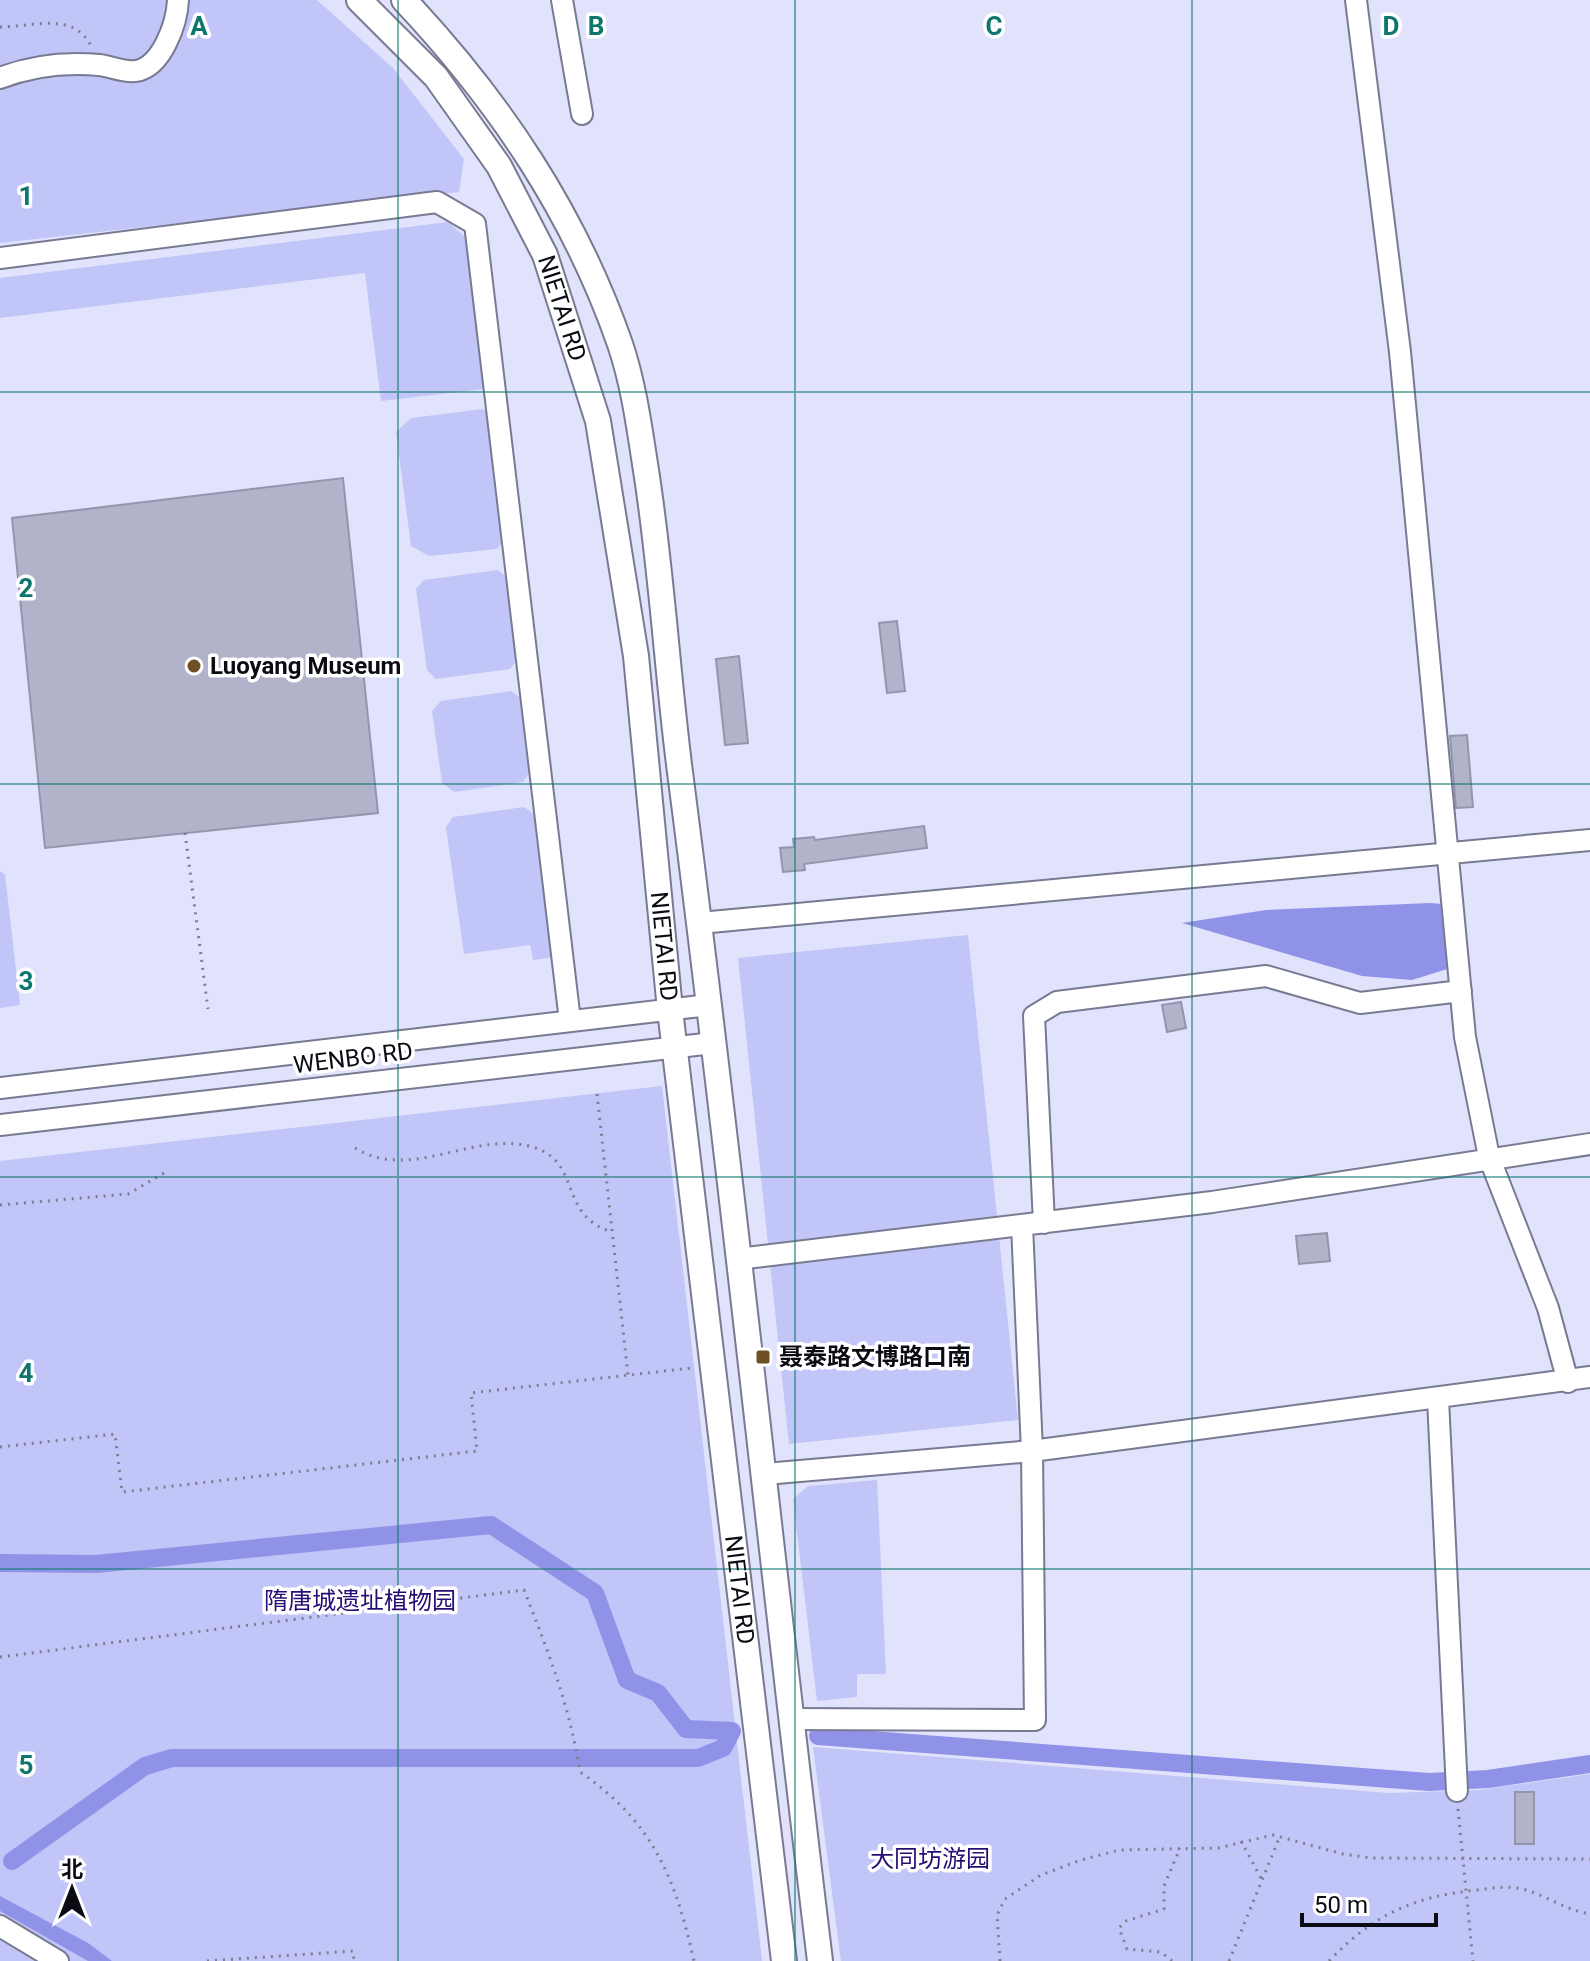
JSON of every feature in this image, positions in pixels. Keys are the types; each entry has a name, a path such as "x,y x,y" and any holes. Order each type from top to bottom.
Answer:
{"main road":[{"name":"NIETAI RD","path":"359,0 436,77 499,166 545,255 598,421 636,656 674,1047 784,1961"},
{"name":"NIETAI RD","path":"404,0 454,53 522,143 588,261 622,350 641,439 658,544 680,774 765,1474 820,1961"}],"street":[{"path":"0,78 46,66 93,65 133,72 146,67 171,34 178,0"},
{"path":"562,0 582,114"},
{"path":"1356,0 1400,352 1465,1037 1489,1157 1548,1308 1568,1382"},
{"path":"0,258 437,202 475,224 570,1021"},
{"path":"700,923 1590,840"},
{"path":"1044,1223 1034,1016 1057,1002 1266,976 1360,1003 1461,991"},
{"name":"WENBO RD","path":"0,1088 709,1005"},
{"name":"WENBO RD","path":"0,1125 713,1043"},
{"path":"738,1259 1212,1202 1489,1157 1590,1144"},
{"path":"791,1719 1035,1720 1032,1451 1022,1225"},
{"path":"765,1474 1032,1451 1590,1377"},
{"path":"1438,1399 1457,1791"},
{"path":"0,1926 58,1961"}],"path":[{"path":"0,27 45,24 72,27 87,38 93,65"},
{"path":"185,833 208,1009"},
{"path":"597,1094 628,1375"},
{"path":"355,1148 395,1161 501,1145 542,1149 556,1159 586,1220 612,1232"},
{"path":"0,1205 128,1194 164,1173"},
{"path":"0,1447 115,1434 122,1492 447,1455 477,1451 471,1393 713,1365"},
{"path":"0,1657 524,1590 554,1662 571,1718 580,1772 609,1792 657,1847 682,1909 694,1961"},
{"path":"1457,1791 1473,1961"},
{"path":"1229,1961 1280,1836"},
{"path":"1000,1961 997,1915 1005,1899 1041,1875 1119,1850 1218,1848 1241,1841 1280,1836 1343,1854 1371,1858 1463,1856 1590,1859"},
{"path":"1241,1841 1263,1880"},
{"path":"1172,1961 1161,1952 1127,1949 1119,1928 1126,1921 1164,1909 1164,1886 1180,1848"},
{"path":"1329,1961 1351,1938 1404,1906 1431,1895 1501,1887 1525,1890 1569,1910 1590,1914"},
{"path":"207,1961 353,1951 354,1961"}],"green space":[{"path":"0,0 317,0 393,68 464,159 459,192 0,243"},
{"path":"448,222 465,237 484,389 381,401 365,273 0,318 0,278"},
{"path":"483,409 492,416 507,537 497,549 429,556 411,546 396,432 411,418"},
{"path":"498,570 508,578 518,658 510,669 436,679 427,670 416,589 424,580"},
{"path":"511,691 521,698 531,771 523,782 454,792 442,783 432,711 441,701"},
{"path":"524,807 534,814 554,957 533,960 530,945 464,954 446,827 453,817"},
{"path":"0,871 5,875 20,1005 0,1008"},
{"path":"968,935 1018,1420 789,1444 738,958"},
{"name":"隋唐城遗址植物园","path":"662,1086 762,1961 0,1961 0,1161"},
{"path":"877,1480 886,1674 857,1674 857,1697 817,1701 793,1499 808,1486"},
{"name":"大同坊游园","path":"813,1747 1389,1793 1479,1790 1590,1774 1590,1961 841,1961"}],"water":[{"path":"1442,904 1446,914 1447,969 1412,980 1362,976 1182,923 1266,910"},
{"path":"0,1896 88,1943 112,1961 88,1961 0,1911"}],"building":[{"name":"Luoyang Museum","path":"343,478 378,813 45,848 12,518"},
{"path":"897,621 905,691 887,693 879,623"},
{"path":"739,656 748,743 725,745 716,659"},
{"path":"1467,735 1473,807 1456,808 1450,736"},
{"path":"924,826 927,848 804,864 805,870 783,872 780,848 794,847 793,839 814,837 815,840"},
{"path":"1181,1002 1186,1028 1167,1032 1162,1005"},
{"path":"1327,1233 1330,1261 1299,1264 1296,1236"},
{"path":"1515,1792 1534,1792 1534,1844 1515,1844"}],"waterway":[{"path":"0,1563 96,1564 491,1525 595,1593 627,1680 658,1693 686,1729 732,1731 723,1748 698,1758 172,1758 145,1766 12,1861"},
{"path":"818,1736 1429,1782 1488,1779 1590,1764"}],"place":[{"name":"Luoyang Museum","path":"194,666"},
{"name":"聂泰路文博路口南","path":"763,1357"}]}
